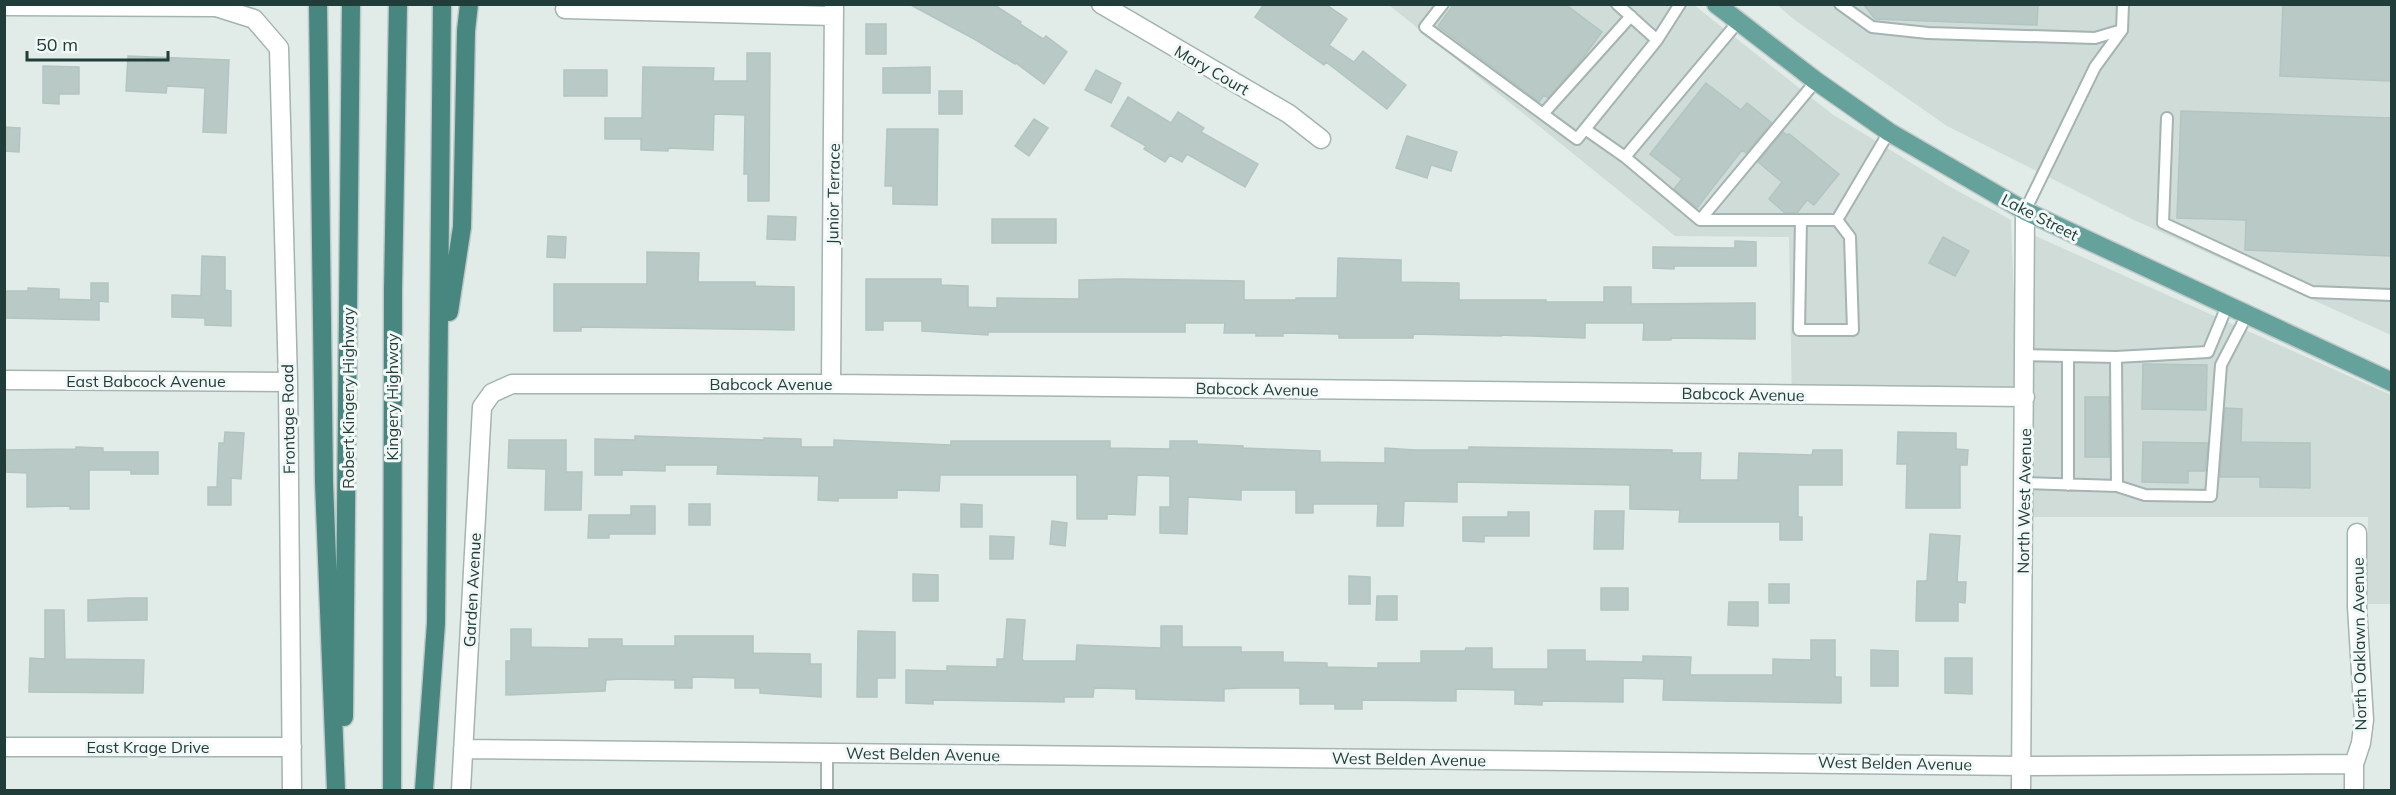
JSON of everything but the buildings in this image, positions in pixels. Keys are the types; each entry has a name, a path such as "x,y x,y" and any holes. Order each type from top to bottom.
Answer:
{"highway":[{"path":"313,4 318,86"},
{"path":"318,4 324,482 336,790"},
{"name":"Robert Kingery Highway","path":"343,790 351,4"},
{"name":"Kingery Highway","path":"392,790 393,290 398,4"},
{"path":"424,790 436,623 442,4"},
{"path":"439,379 462,227 466,31 470,4"}],"main road":[{"name":"Lake Street","path":"1716,4 1816,81 1889,132 2025,211 2391,382"}],"street":[{"name":"Mary Court","path":"1101,4 1289,114 1321,139"},
{"path":"4,6 106,5"},
{"name":"Frontage Road","path":"106,5 216,7 254,19 279,48 288,382 292,790"},
{"path":"565,9 834,10"},
{"name":"Junior Terrace","path":"831,384 834,10"},
{"name":"North West Avenue","path":"2021,790 2025,211"},
{"name":"East Babcock Avenue","path":"4,380 288,382"},
{"name":"Babcock Avenue","path":"492,393 512,384 831,384 2025,397"},
{"name":"Garden Avenue","path":"461,790 482,407 492,393"},
{"name":"North Oaklawn Avenue","path":"2354,790 2354,764 2361,743 2364,720 2356,607 2357,533"},
{"name":"East Krage Drive","path":"4,747 292,747"},
{"name":"West Belden Avenue","path":"463,749 2021,766 2354,764"}],"lane":[{"path":"1443,4 1425,27 1577,139 1657,40 1680,4"},
{"path":"1617,4 1657,40"},
{"path":"1840,4 1872,27 1929,33 2095,38 2122,30"},
{"path":"2025,211 2096,67 2122,30 2123,4"},
{"path":"1543,114 1631,16"},
{"path":"1624,157 1738,22"},
{"path":"1700,220 1816,81"},
{"path":"2167,118 2163,223 2312,291 2391,295"},
{"path":"1585,129 1624,157 1700,220 1837,220"},
{"path":"1837,220 1889,132"},
{"path":"1801,220 1799,330 1853,330 1850,237 1837,220"},
{"path":"2208,352 2227,306"},
{"path":"2024,483 2117,486 2145,495 2211,496 2221,365 2247,315"},
{"path":"2024,355 2116,357 2208,352 2221,365"},
{"path":"2067,484 2068,356"},
{"path":"2116,357 2117,486"},
{"path":"827,753 827,790"}],"shaded area":[{"path":"1389,5 1694,5 1832,114 1947,185 2011,220 2018,402 1792,405 1789,237 1675,236"},
{"path":"1777,5 2391,5 2391,335 2134,220 1947,126 1796,21"},
{"path":"2033,235 2391,395 2391,604 2367,604 2368,517 2033,517"}]}
